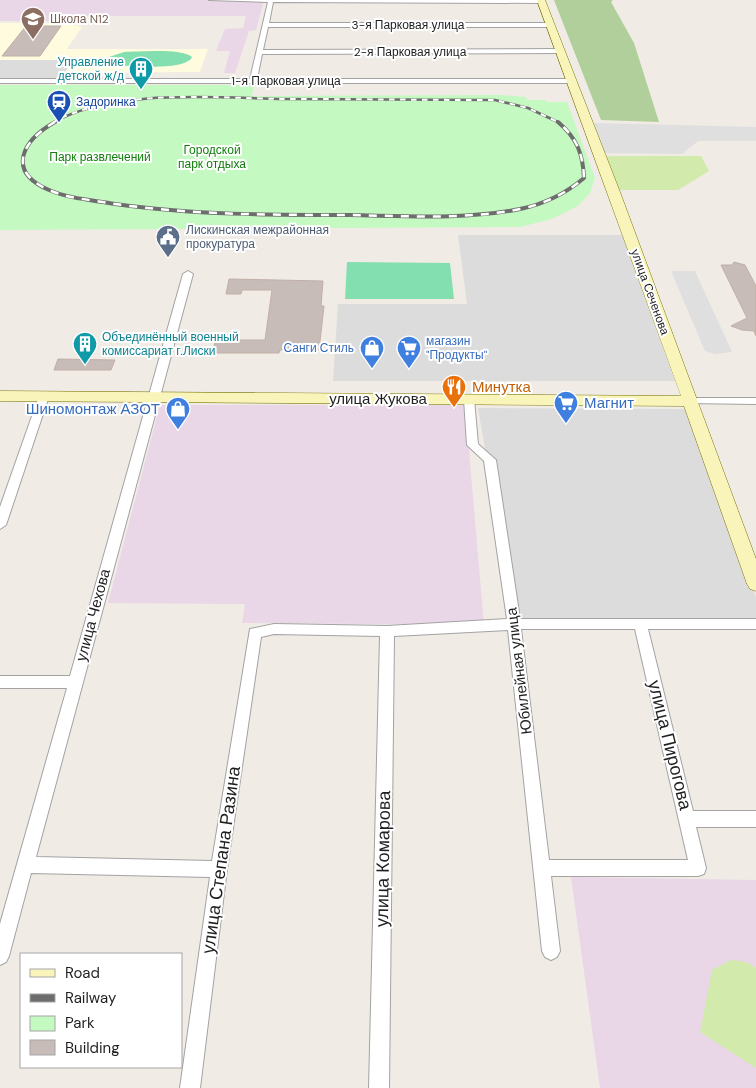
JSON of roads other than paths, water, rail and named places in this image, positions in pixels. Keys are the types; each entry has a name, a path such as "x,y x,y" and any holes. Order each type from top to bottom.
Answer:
{"main road":[{"name":"улица Сеченова","path":"541,1 756,584"},
{"name":"улица Жукова","path":"0,396 690,401"}],"street":[{"path":"212,0 541,1"},
{"path":"253,81 271,0"},
{"name":"3-я Парковая улица","path":"265,25 550,25"},
{"name":"2-я Парковая улица","path":"259,52 560,51"},
{"name":"1-я Парковая улица","path":"0,81 572,81"},
{"name":"улица Чехова","path":"0,956 5,920 25,865 188,274"},
{"path":"0,526 44,396"},
{"name":"Юбилейная улица","path":"469,400 473,445 490,460 514,624 550,951"},
{"name":"улица Жукова","path":"690,401 756,401"},
{"name":"улица Пирогова","path":"541,868 698,868 688,819 640,623"},
{"path":"387,631 514,624 756,624"},
{"name":"улица Степана Разина","path":"190,1088 219,869 254,633 274,629 387,631"},
{"name":"улица Комарова","path":"379,1088 387,631"},
{"path":"0,682 75,682"},
{"path":"688,819 756,819"},
{"path":"25,865 219,869"}],"railway":[{"path":"52,123 77,112 104,104 134,100 196,97 495,100 528,108 558,122"},
{"path":"55,122 44,129 27,146 23,156 23,165 27,174 35,182 49,190 65,195 144,208 203,212 435,217 478,215 529,207 554,198 577,184 584,178 578,147 570,134 558,122"}],"place":[{"name":"Школа N12","path":"33,40"},
{"name":"Управление детской ж/д","path":"141,90"},
{"name":"Задоринка","path":"59,123"},
{"name":"Лискинская межрайонная прокуратура","path":"168,258"},
{"name":"Объединённый военный комиссариат г.Лиски","path":"85,365"},
{"name":"Санги Стиль","path":"372,369"},
{"name":"магазин \"Продукты\"","path":"409,369"},
{"name":"Минутка","path":"454,408"},
{"name":"Магнит","path":"566,424"},
{"name":"Шиномонтаж АЗОТ","path":"178,430"}],"park label":[{"name":"Парк развлечений","path":"100,157"},
{"name":"Городской парк отдыха","path":"212,157"}]}
